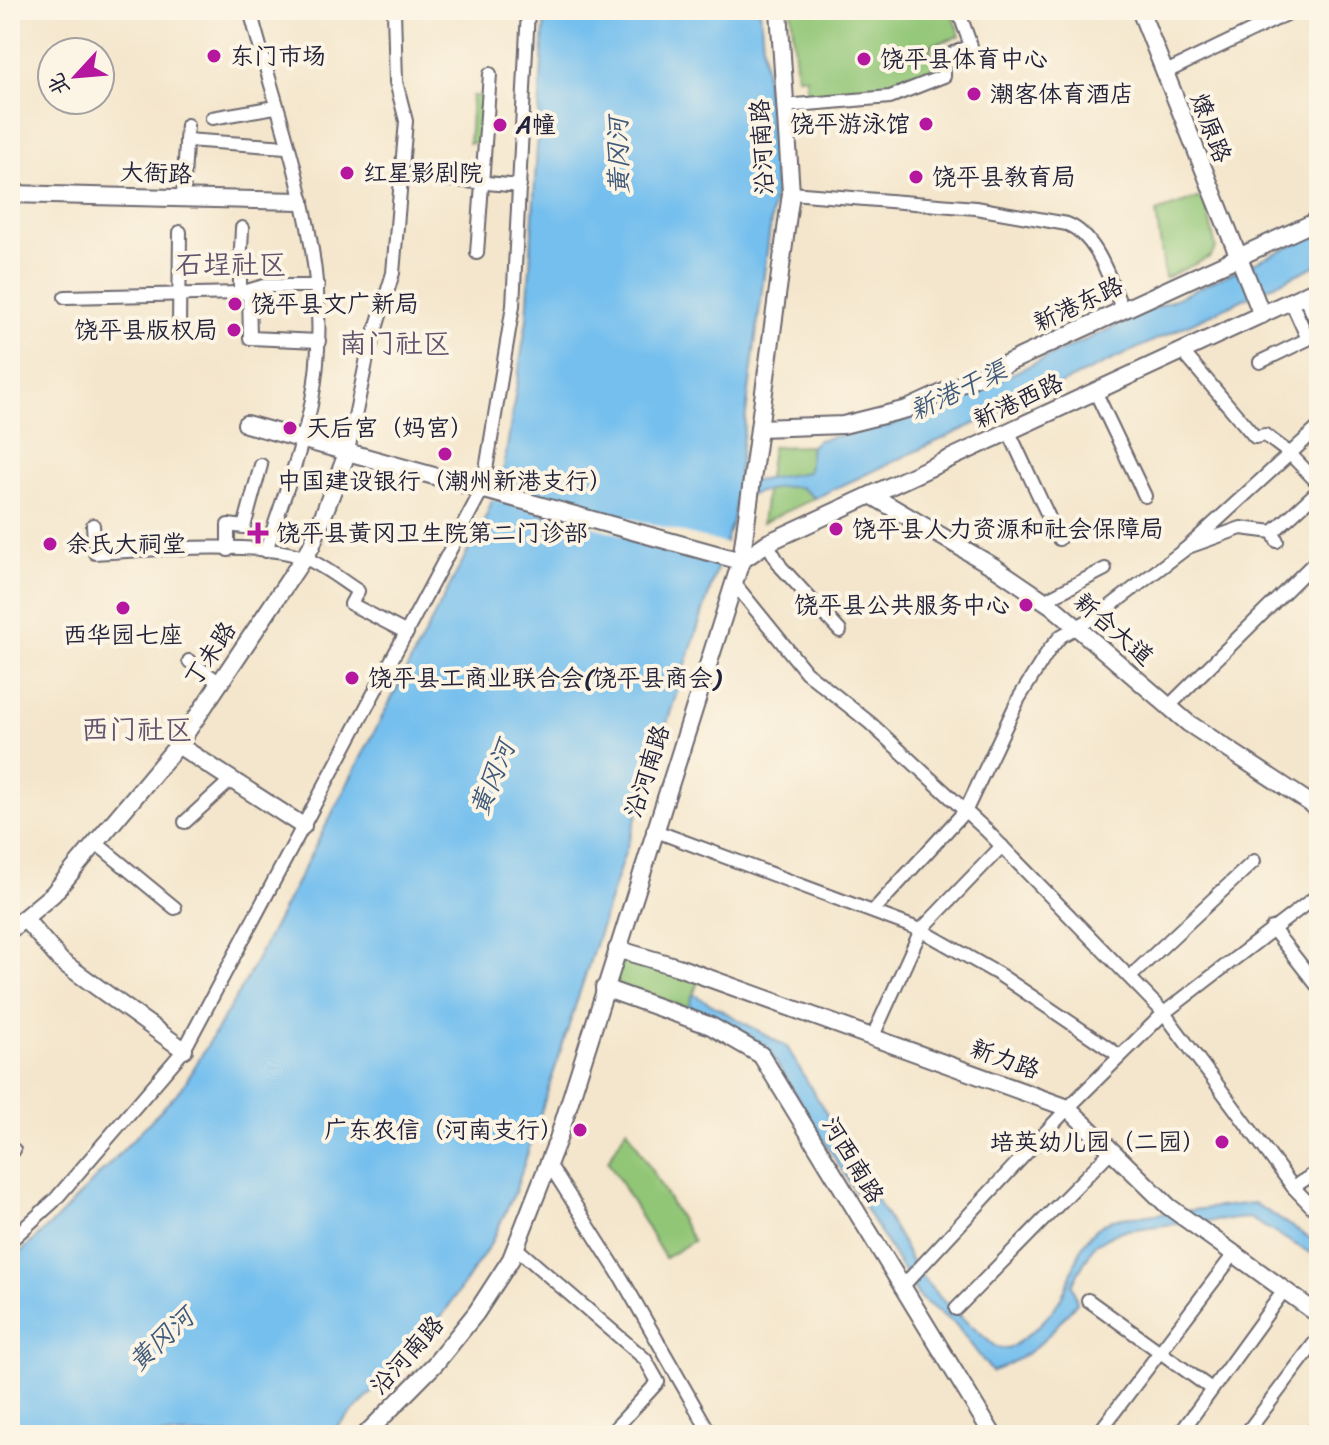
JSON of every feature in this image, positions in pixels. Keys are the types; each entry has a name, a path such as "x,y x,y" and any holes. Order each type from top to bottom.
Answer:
{"main road":[{"name":"沿河南路","path":"365,1435 435,1364 476,1313 515,1247 549,1164 741,561 791,193 779,10"},
{"name":"燎原路","path":"1140,10 1259,308"},
{"name":"大衙路","path":"10,194 301,201"},
{"name":"新港东路","path":"759,428 823,427 896,412 1238,261 1319,220"},
{"name":"新港西路","path":"741,561 767,543 1182,351 1259,308 1305,295"},
{"path":"246,424 726,549 741,561"},
{"name":"丁未路","path":"10,930 53,894 178,745 305,557 348,451"},
{"name":"新合大道","path":"871,495 996,568 1047,602 1168,707 1221,746 1319,809"},
{"path":"178,745 303,826"},
{"path":"24,918 61,961 184,1050"},
{"name":"新力路","path":"618,945 1071,1105 1112,1150 1173,1205 1234,1254 1319,1315"},
{"name":"河西南路","path":"604,988 711,1026 761,1055 993,1435"},
{"path":"1071,1105 1173,1205"},
{"path":"1204,1228 1319,1307"},
{"path":"1311,1435 1319,1427"}],"street":[{"path":"250,10 316,253 318,286 319,341 311,405 266,551"},
{"path":"348,451 367,358 393,273 406,121 396,82 394,10"},
{"path":"13,1234 54,1201 184,1050 483,488 513,306 528,10"},
{"path":"784,106 890,97 944,76 944,57 971,46 958,10"},
{"path":"1164,73 1295,10"},
{"path":"477,253 490,74"},
{"path":"212,118 275,107"},
{"path":"183,198 187,125"},
{"path":"186,140 286,147"},
{"path":"444,179 520,186"},
{"path":"791,193 976,208 1067,224 1081,230 1088,240 1123,310"},
{"path":"242,228 240,271 250,338 319,341"},
{"path":"179,327 180,232"},
{"path":"214,270 240,271"},
{"path":"65,297 181,296 244,292 264,286 318,286"},
{"path":"1305,295 1319,327"},
{"path":"1260,362 1308,339 1305,295"},
{"path":"1182,351 1255,437 1265,435 1289,453 1319,487 1275,536 1241,528 1188,547"},
{"path":"1095,391 1145,496"},
{"path":"873,911 966,810 1031,676 1061,636 1188,547 1319,427"},
{"path":"1009,432 1059,539"},
{"path":"228,550 228,525 244,527 261,465"},
{"path":"93,525 95,553 228,550 266,551 305,557 358,591 351,604 407,633"},
{"path":"767,543 781,567 840,631"},
{"path":"1168,707 1319,558"},
{"path":"1047,602 1105,569"},
{"path":"734,583 806,672 966,810 1164,1013 1293,1187 1319,1214"},
{"path":"189,661 220,683"},
{"path":"185,822 232,779"},
{"path":"653,830 921,930 1000,975 1120,1056"},
{"path":"96,843 175,908"},
{"path":"874,1034 921,930 1002,846"},
{"path":"1130,977 1254,861"},
{"path":"901,1288 1071,1105 1164,1013 1319,894"},
{"path":"1272,928 1319,988"},
{"path":"956,1309 1112,1150"},
{"path":"549,1164 622,1279 711,1435"},
{"path":"1293,1187 1319,1171"},
{"path":"515,1247 645,1359 658,1382 609,1435"},
{"path":"1097,1435 1234,1254"},
{"path":"1179,1435 1210,1388 1285,1289"},
{"path":"1088,1300 1210,1388"},
{"path":"1245,1435 1319,1337"}],"green space":[{"name":"饶平县体育中心","path":"791,10 951,10 960,36 931,45 933,74 890,91 807,98 806,77 797,77"},
{"path":"472,96 484,96 481,143 469,143"},
{"path":"1204,196 1216,248 1210,257 1165,278 1156,212"},
{"path":"811,446 808,472 799,474 800,487 815,498 762,523 772,447"},
{"path":"623,957 699,980 688,1008 614,985"},
{"path":"627,1128 693,1241 665,1258 608,1161"}],"water":[{"name":"黄冈河","path":"545,10 760,10 775,189 737,484 808,472 811,446 818,440 888,426 935,409 1319,233 1319,264 815,498 800,487 780,487 736,498 734,516 515,1192 490,1245 425,1341 329,1435 10,1435 10,1262 57,1219 182,1088 245,982 487,514 504,467 527,319"},
{"path":"693,994 787,1047 911,1261 944,1302 997,1348 1008,1349 1048,1316 1065,1290 1083,1245 1100,1226 1113,1219 1254,1203 1319,1244 1319,1258 1249,1218 1121,1231 1095,1244 1072,1284 1077,1302 1049,1335 1032,1350 992,1372 956,1325 920,1298 766,1046 729,1023 688,1008"}],"pier":[{"path":"495,482 727,544 723,562 490,499"}],"place":[{"name":"东门市场","path":"214,56"},
{"name":"饶平县体育中心","path":"864,59"},
{"name":"潮客体育酒店","path":"974,94"},
{"name":"饶平游泳馆","path":"926,124"},
{"name":"A幢","path":"500,125"},
{"name":"红星影剧院","path":"347,173"},
{"name":"饶平县教育局","path":"916,177"},
{"name":"饶平县文广新局","path":"235,304"},
{"name":"饶平县版权局","path":"234,330"},
{"name":"天后宫（妈宫）","path":"290,428"},
{"name":"中国建设银行（潮州新港支行）","path":"445,454"},
{"name":"饶平县人力资源和社会保障局","path":"836,529"},
{"name":"饶平县黄冈卫生院第二门诊部","path":"258,533"},
{"name":"余氏大祠堂","path":"50,544"},
{"name":"饶平县公共服务中心","path":"1026,605"},
{"name":"西华园七座","path":"123,608"},
{"name":"饶平县工商业联合会(饶平县商会)","path":"352,678"},
{"name":"广东农信（河南支行）","path":"580,1130"},
{"name":"培英幼儿园（二园）","path":"1222,1142"}],"district":[{"name":"石埕社区","path":"231,264"},
{"name":"南门社区","path":"395,343"},
{"name":"西门社区","path":"137,729"}],"water label":[{"name":"新港干渠","path":"958,390"}]}
